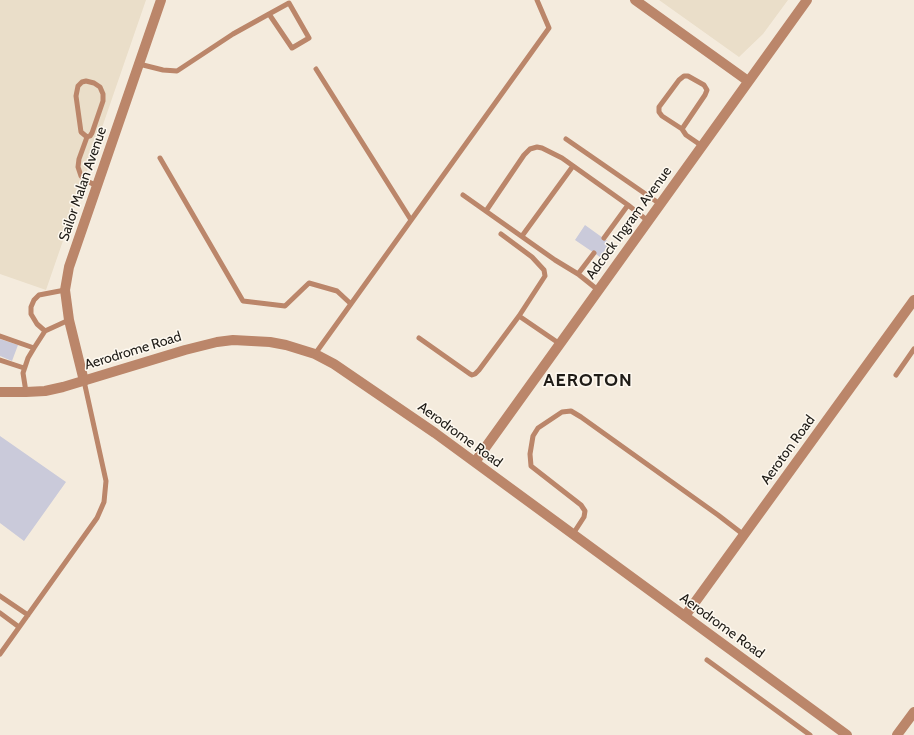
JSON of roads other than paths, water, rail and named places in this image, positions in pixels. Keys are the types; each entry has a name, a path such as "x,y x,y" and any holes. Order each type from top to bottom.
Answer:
{"street":[{"name":"Sailor Malan Avenue","path":"84,380 69,320 65,290 69,267 160,0"},
{"path":"635,0 748,82"},
{"name":"Adcock Ingram Avenue","path":"475,462 807,0"},
{"name":"Aeroton Road","path":"685,616 913,304"},
{"name":"Aerodrome Road","path":"0,392 44,390 197,347 228,341 252,340 270,342 286,345 315,354 357,379 435,433 847,735"},
{"path":"897,735 914,712"}],"lane":[{"path":"315,354 549,28 537,0"},
{"path":"139,64 163,70 177,71 233,34 269,14 289,3 309,38 292,48 269,14"},
{"path":"316,69 411,220"},
{"path":"682,129 707,90 704,85 688,76 684,76 679,80 659,107 659,112 662,116 682,129 686,135 702,146"},
{"path":"87,137 81,132 76,96 78,86 82,82 86,81 98,85 103,94 101,107 92,133 87,137 79,159 78,167 81,176 85,180 97,186"},
{"path":"566,139 660,204"},
{"path":"486,211 524,155 532,147 542,148 573,166 648,221"},
{"path":"160,158 243,301 285,306 309,283 337,291 351,304"},
{"path":"522,236 573,166"},
{"path":"463,195 578,274 598,290"},
{"path":"604,238 628,205"},
{"path":"419,338 472,375 479,370 519,316 544,278 545,273 541,266 532,257 501,234"},
{"path":"578,274 594,253"},
{"path":"45,330 37,324 31,314 31,307 34,300 39,295 65,290"},
{"path":"519,316 560,344"},
{"path":"26,392 24,368 34,348 45,330 69,320"},
{"path":"0,336 34,348"},
{"path":"896,375 914,349"},
{"path":"0,360 24,368"},
{"path":"0,654 97,518 104,502 106,480 84,380"},
{"path":"573,534 584,517 585,512 581,505 531,466 530,454 533,436 538,428 562,412 571,412 581,417 744,535"},
{"path":"0,596 28,615"},
{"path":"0,613 19,627"},
{"path":"707,660 810,735"}],"district":[{"name":"AEROTON","path":"588,381"}]}
